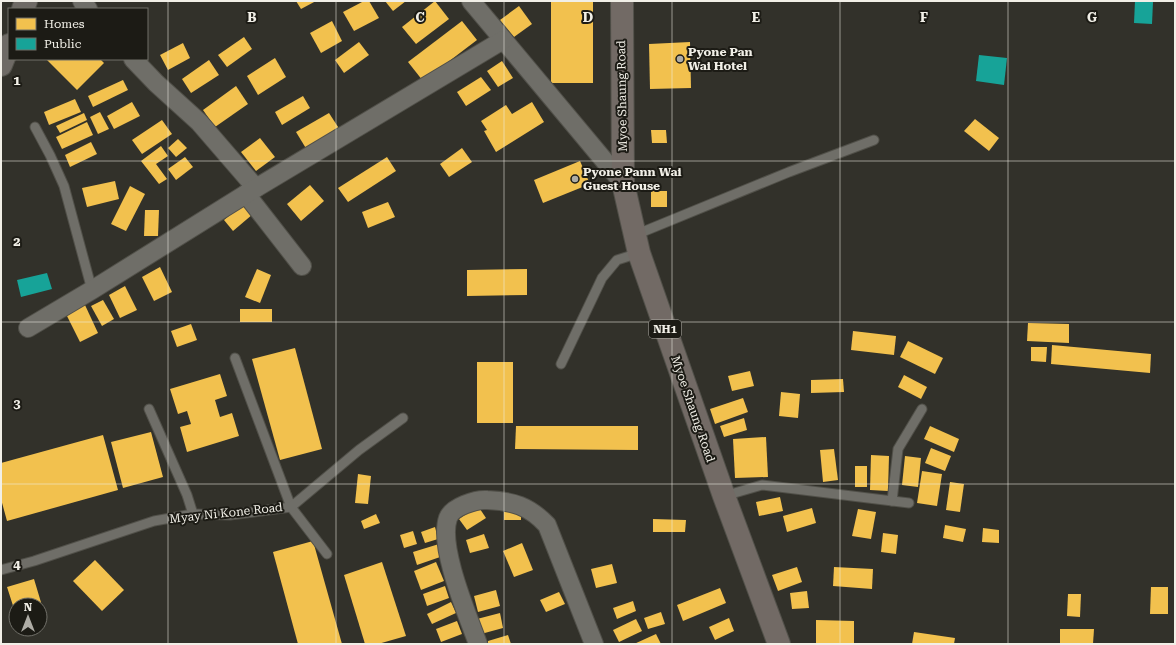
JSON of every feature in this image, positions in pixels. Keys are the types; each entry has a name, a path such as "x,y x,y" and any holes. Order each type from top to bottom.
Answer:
{"highway":[{"name":"Myoe Shaung Road","path":"622,1 623,183 637,244 724,496 779,644"}],"main road":[{"path":"1,65 8,48"}],"street":[{"path":"470,1 623,183"},
{"path":"28,328 251,191 503,40"},
{"path":"134,60 156,84 199,122 251,191 302,266"},
{"path":"478,644 453,573 446,529 448,517 455,510 464,504 485,500 506,501 526,507 537,515 546,525 594,644"}],"lane":[{"path":"35,127 64,186 92,290"},
{"path":"561,364 602,278 617,260 637,244 789,172 874,140"},
{"path":"235,358 291,507 327,554"},
{"path":"149,409 187,495 193,514"},
{"path":"892,501 898,448 922,409"},
{"name":"Myay Ni Kone Road","path":"1,570 34,561 154,521 193,514 230,515 291,507 359,450 403,418"},
{"path":"724,496 762,485 909,503"}],"building: Homes":[{"path":"296,1 316,1 301,9"},
{"path":"364,1 369,1 379,18 354,31 343,12"},
{"path":"385,1 406,1 393,11"},
{"path":"435,1 449,19 416,44 402,27"},
{"path":"551,1 593,1 593,83 551,83"},
{"path":"519,6 532,24 514,37 500,20"},
{"path":"332,21 342,41 321,53 310,33"},
{"path":"462,21 477,40 423,81 408,62"},
{"path":"244,37 252,49 227,67 218,55"},
{"path":"359,42 369,55 344,73 335,60"},
{"path":"690,42 691,88 650,89 649,44"},
{"path":"183,43 190,58 168,70 160,55"},
{"path":"275,58 286,77 258,95 247,76"},
{"path":"47,60 101,60 104,63 77,90"},
{"path":"209,60 219,75 191,93 182,79"},
{"path":"502,61 513,78 498,87 487,71"},
{"path":"481,77 491,90 466,106 457,92"},
{"path":"123,80 128,90 93,107 88,96"},
{"path":"236,86 248,104 215,127 203,110"},
{"path":"303,96 310,108 282,125 275,112"},
{"path":"75,99 81,112 49,125 44,112"},
{"path":"132,102 140,116 114,129 107,116"},
{"path":"532,102 544,122 496,152 484,131 487,130 481,121 506,105 512,114"},
{"path":"100,112 109,129 98,134 90,117"},
{"path":"84,113 87,120 60,133 56,126"},
{"path":"329,113 340,130 307,150 296,132"},
{"path":"975,119 999,138 989,151 964,131"},
{"path":"162,120 172,134 142,154 132,140"},
{"path":"87,122 93,135 62,149 56,137"},
{"path":"651,130 666,130 667,143 652,143"},
{"path":"260,138 275,157 256,171 241,152"},
{"path":"178,139 187,148 176,157 168,148"},
{"path":"91,142 97,154 70,167 65,155"},
{"path":"161,146 168,156 156,164 167,179 159,184 141,161"},
{"path":"462,148 472,162 449,177 440,164"},
{"path":"185,157 193,167 176,180 168,169"},
{"path":"387,157 396,171 348,202 338,188"},
{"path":"580,161 590,184 543,203 534,180"},
{"path":"115,181 119,199 87,207 82,188"},
{"path":"310,185 324,201 301,221 287,204"},
{"path":"130,186 145,194 126,231 111,224"},
{"path":"651,191 667,191 667,207 651,207"},
{"path":"388,202 395,217 368,228 362,212"},
{"path":"243,204 253,214 233,231 224,220"},
{"path":"145,210 159,210 158,236 144,236"},
{"path":"160,267 172,292 154,301 142,277"},
{"path":"257,269 271,275 260,303 245,297"},
{"path":"527,269 527,295 467,296 467,270"},
{"path":"125,286 137,310 120,318 109,295"},
{"path":"103,300 114,319 102,326 91,306"},
{"path":"85,305 98,333 80,342 66,314"},
{"path":"240,309 272,309 272,322 240,322"},
{"path":"1028,323 1069,324 1069,343 1027,341"},
{"path":"191,324 197,340 177,347 171,331"},
{"path":"853,331 896,336 894,355 851,350"},
{"path":"908,341 943,358 935,374 900,357"},
{"path":"1052,345 1151,354 1150,373 1051,364"},
{"path":"1031,347 1047,347 1046,362 1031,361"},
{"path":"295,348 322,449 280,460 252,359"},
{"path":"477,362 513,362 513,423 477,423"},
{"path":"750,371 754,386 732,391 728,376"},
{"path":"220,374 227,396 215,400 220,417 232,413 239,436 187,452 180,427 191,424 187,411 178,414 170,389"},
{"path":"904,375 927,387 921,399 898,387"},
{"path":"843,379 844,392 811,393 811,380"},
{"path":"781,392 800,394 798,418 779,416"},
{"path":"743,398 748,412 715,424 710,409"},
{"path":"744,418 747,430 724,437 720,426"},
{"path":"516,426 638,426 638,450 515,449"},
{"path":"930,426 959,439 954,452 924,439"},
{"path":"151,432 163,477 123,488 111,442"},
{"path":"103,435 118,490 7,521 1,499 1,463"},
{"path":"766,437 768,477 735,478 733,439"},
{"path":"931,448 951,456 945,471 925,463"},
{"path":"834,449 838,480 823,482 820,450"},
{"path":"871,455 889,456 888,491 870,490"},
{"path":"905,456 921,458 918,487 902,485"},
{"path":"855,466 867,466 867,487 855,487"},
{"path":"922,471 942,474 937,506 917,503"},
{"path":"358,474 371,476 368,504 355,503"},
{"path":"950,482 964,484 960,512 946,510"},
{"path":"780,497 783,511 759,516 756,502"},
{"path":"478,506 486,518 467,530 459,519"},
{"path":"812,508 816,523 787,532 783,516"},
{"path":"504,509 521,509 521,520 504,520"},
{"path":"858,509 876,512 871,539 852,536"},
{"path":"376,514 380,523 364,529 361,521"},
{"path":"653,519 686,520 685,532 653,532"},
{"path":"945,525 966,529 963,542 943,538"},
{"path":"435,527 438,539 425,543 421,532"},
{"path":"983,528 999,530 999,543 982,542"},
{"path":"413,531 417,544 404,548 400,535"},
{"path":"883,533 898,535 896,554 881,552"},
{"path":"484,534 489,548 470,553 466,540"},
{"path":"313,541 342,644 298,644 273,552"},
{"path":"522,543 533,570 514,577 503,551"},
{"path":"439,544 443,556 417,565 413,552"},
{"path":"95,560 124,590 102,611 73,581"},
{"path":"382,562 406,636 378,644 365,644 344,575"},
{"path":"436,562 444,581 421,590 414,571"},
{"path":"612,564 617,583 596,588 591,569"},
{"path":"797,567 802,582 778,591 772,575"},
{"path":"834,567 873,569 872,589 833,586"},
{"path":"34,579 39,597 10,597 7,587"},
{"path":"445,586 449,598 427,606 423,594"},
{"path":"1151,587 1168,587 1168,614 1150,614"},
{"path":"720,588 726,603 683,621 677,605"},
{"path":"496,590 500,606 478,612 474,596"},
{"path":"807,591 809,608 792,609 790,593"},
{"path":"559,592 565,604 546,612 540,600"},
{"path":"1068,594 1081,594 1080,617 1067,616"},
{"path":"633,601 636,611 617,619 613,608"},
{"path":"451,602 456,613 432,624 427,614"},
{"path":"661,612 665,624 648,629 644,618"},
{"path":"500,613 503,628 481,634 477,619"},
{"path":"729,618 734,631 715,640 709,627"},
{"path":"636,619 642,631 619,642 613,630"},
{"path":"816,620 854,621 854,644 816,644"},
{"path":"457,621 462,634 441,642 436,629"},
{"path":"1060,629 1094,629 1093,644 1060,644"},
{"path":"914,632 955,638 954,644 912,644"},
{"path":"656,634 661,644 634,644"},
{"path":"508,635 511,644 488,644 488,641"}],"building: Public":[{"path":"1135,1 1153,2 1152,24 1134,23"},
{"path":"979,55 1007,58 1004,85 976,81"},
{"path":"47,273 52,289 21,297 17,280"}],"place":[{"name":"Pyone Pan Wai Hotel","path":"680,59"},
{"name":"Pyone Pann Wai Guest House","path":"575,179"}]}
